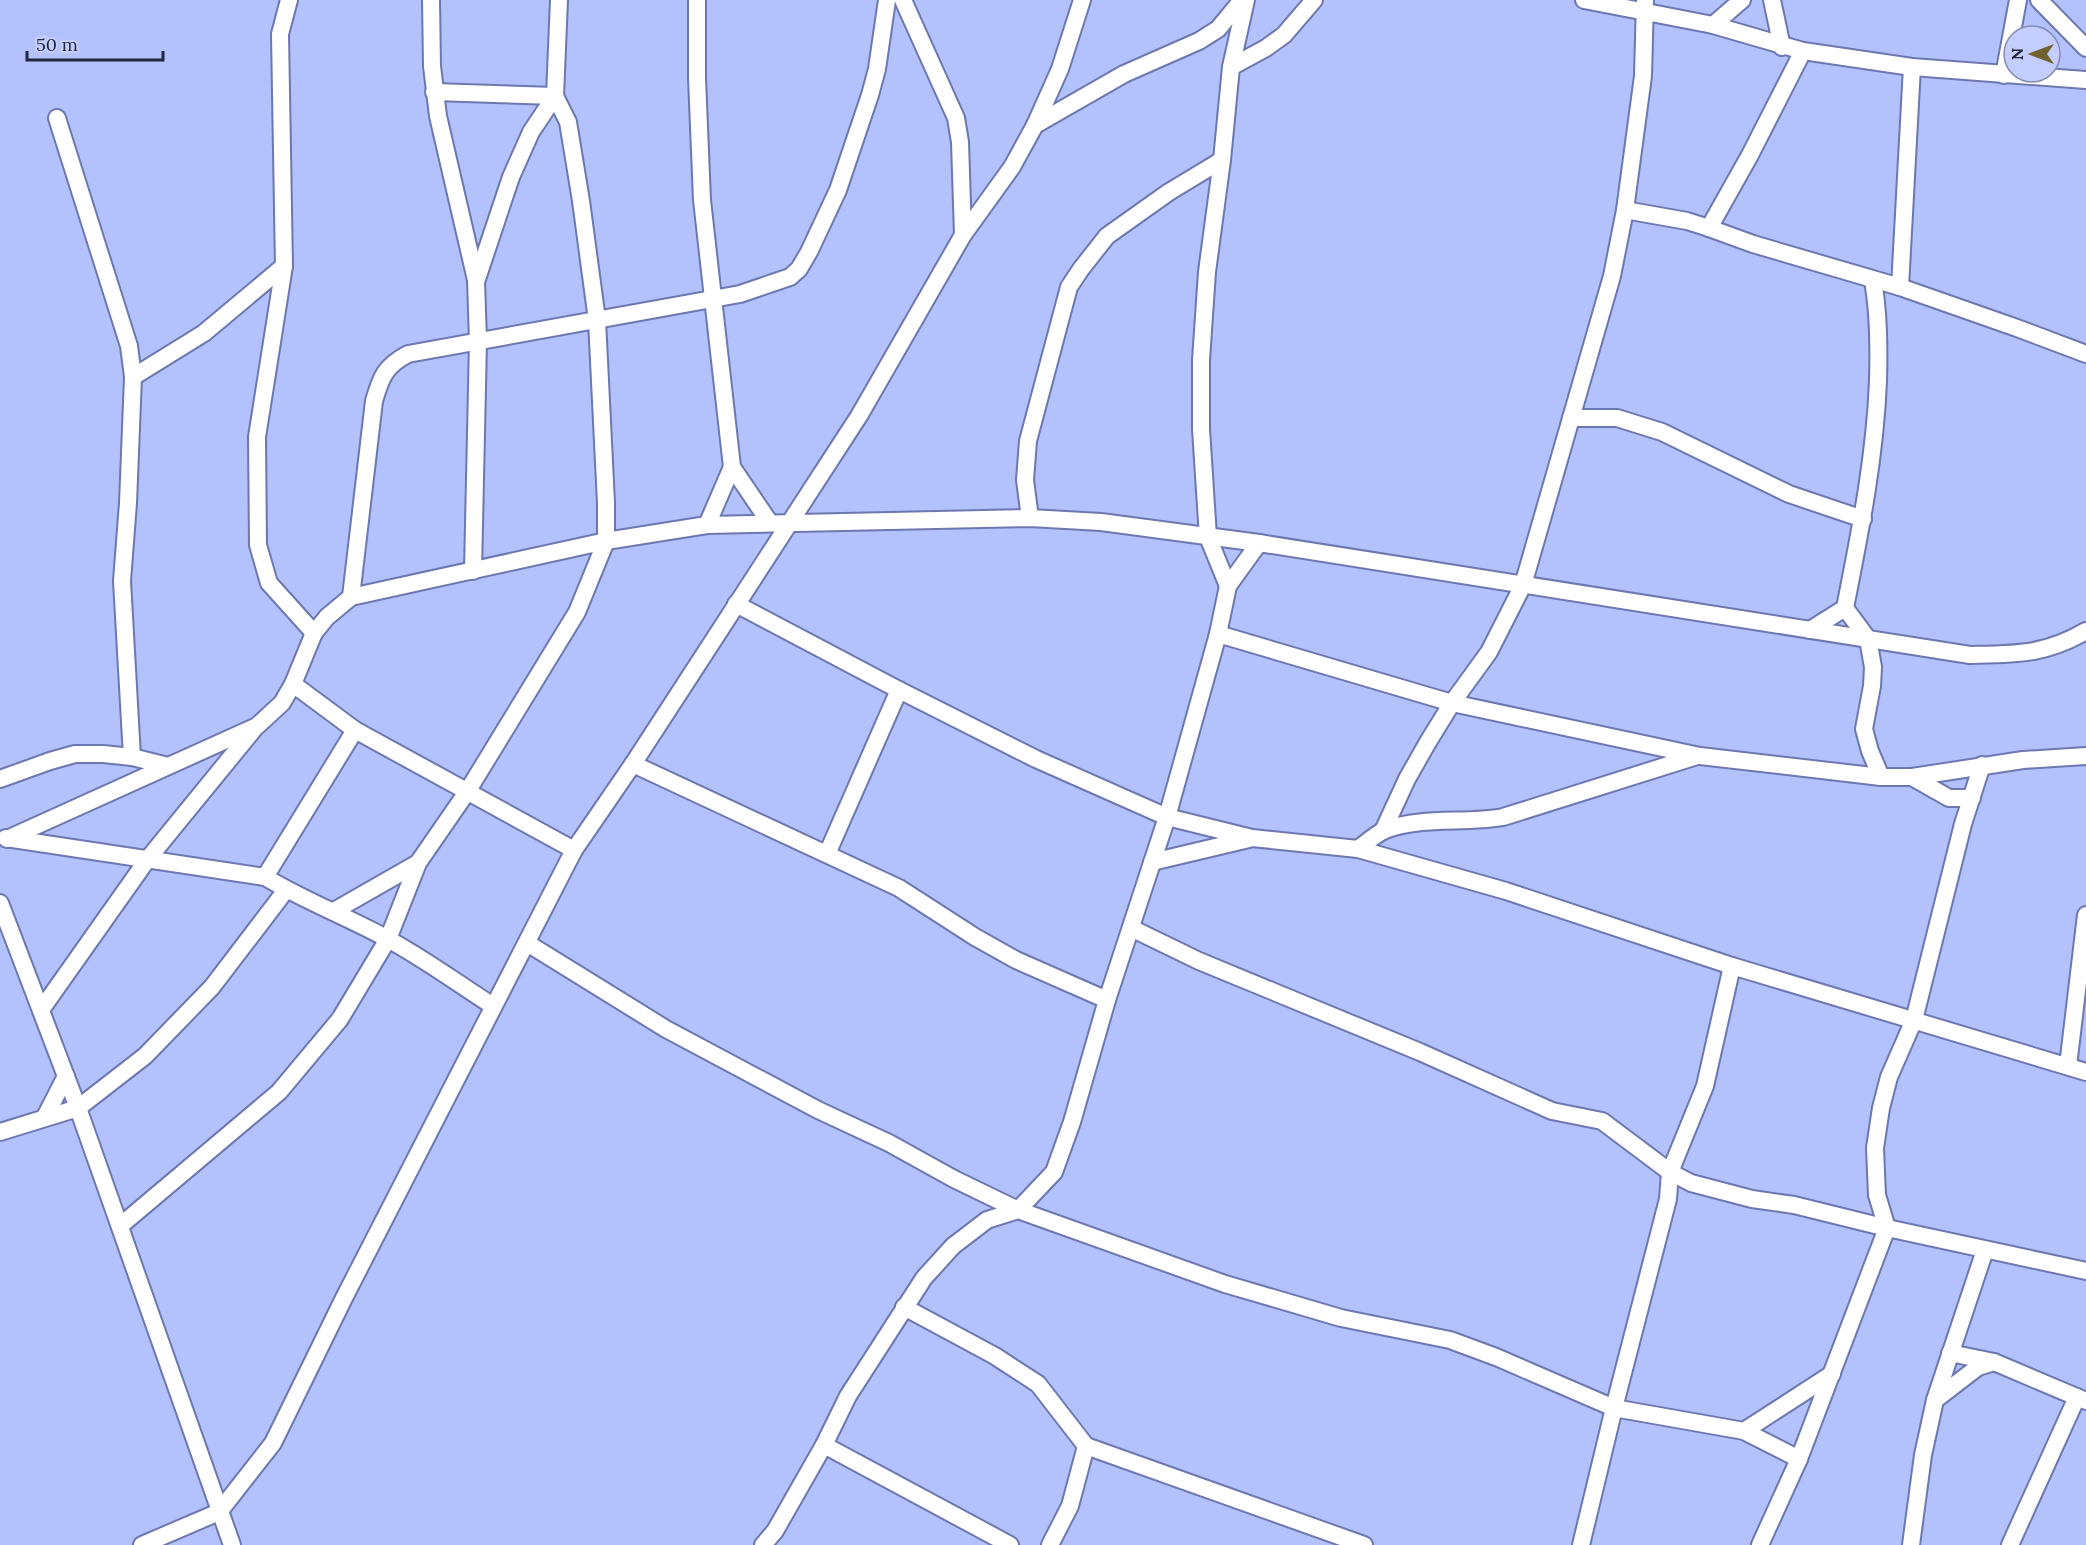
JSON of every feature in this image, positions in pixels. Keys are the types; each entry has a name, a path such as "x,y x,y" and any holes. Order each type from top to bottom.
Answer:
{"street":[{"path":"289,0 280,34 284,266 256,437 258,545 269,583 314,633"},
{"path":"431,0 434,92 476,280 478,341 473,571"},
{"path":"120,1226 279,1092 340,1019 388,939 418,863 466,792 577,612 606,541 597,320 568,122 555,96 559,0"},
{"path":"697,0 697,78 702,200 711,298 732,467 770,523"},
{"path":"351,597 374,401 381,379 393,362 408,354 740,294 790,277 799,269 809,252 837,190 878,69 887,0"},
{"path":"903,0 956,118 960,142 963,236"},
{"path":"142,1545 219,1512 273,1443 344,1298 574,850 633,764 859,416 963,236 1012,167 1035,125 1060,69 1082,0"},
{"path":"1035,125 1124,74 1199,41 1218,28 1244,0"},
{"path":"1228,586 1208,537 1201,429 1201,360 1207,272 1232,67 1244,0"},
{"path":"1232,67 1284,35 1314,0"},
{"path":"1584,0 1645,5 1803,51 1912,67 2002,75"},
{"path":"1713,25 1742,0"},
{"path":"1773,0 1782,46"},
{"path":"2014,24 2018,0"},
{"path":"2039,0 2086,48"},
{"path":"1383,831 1407,779 1452,703 1489,652 1523,585 1612,276 1625,210 1643,76 1645,5"},
{"path":"1709,228 1803,51"},
{"path":"1900,288 1912,67"},
{"path":"2062,79 2086,80"},
{"path":"434,92 555,96"},
{"path":"476,280 511,177 531,132 555,96"},
{"path":"57,118 129,346 133,376 128,503 122,581 132,757"},
{"path":"1030,519 1024,480 1028,441 1069,287 1107,236 1169,192 1222,160"},
{"path":"1625,210 1687,221 1753,244 1900,288 2086,354"},
{"path":"133,376 204,333 284,266"},
{"path":"1810,630 1845,608 1863,519 1876,422 1879,340 1878,304 1873,280"},
{"path":"715,322 740,294"},
{"path":"1571,418 1617,418 1662,432 1789,494 1863,519"},
{"path":"707,525 732,467"},
{"path":"41,1010 147,860 256,726 282,703 293,684 314,633 327,617 351,597 606,541 707,525 1030,519 1101,522 1259,543 1970,655 2024,654 2052,648 2086,631"},
{"path":"763,1545 779,1538 848,1396 924,1278 953,1245 987,1220 1018,1210 1054,1172 1072,1122 1107,1000 1167,817 1218,634 1228,586 1259,543"},
{"path":"736,604 1036,759 1167,817 1252,838 1358,849 1506,891 1732,966 2086,1072"},
{"path":"1845,608 1868,639 1873,667 1870,701 1864,729 1881,777"},
{"path":"1218,634 1452,703 1527,717 1700,756 1881,777 1912,777 2023,760 2086,756"},
{"path":"293,684 355,730 574,850"},
{"path":"827,854 899,690"},
{"path":"4,838 256,726"},
{"path":"265,877 355,730"},
{"path":"1,777 75,754 132,757 168,766"},
{"path":"1358,849 1383,831 1418,822 1484,821 1503,818 1700,756"},
{"path":"633,764 899,888 975,937 1016,960 1107,1000"},
{"path":"1760,1545 1799,1459 1887,1228 1877,1195 1875,1148 1881,1108 1889,1077 1914,1020 1963,824 1982,765"},
{"path":"1912,777 1949,798 1972,798"},
{"path":"1949,798 1963,824"},
{"path":"4,838 265,877 286,890 334,911 388,939 493,1006"},
{"path":"1152,862 1252,838"},
{"path":"334,911 418,863"},
{"path":"0,1132 78,1108 145,1056 212,987 286,890"},
{"path":"0,903 78,1108 232,1545"},
{"path":"2068,1066 2086,915"},
{"path":"1131,928 1199,961 1420,1052 1552,1111 1602,1121 1670,1172 1691,1183 1752,1199 1794,1205 1985,1250 2086,1270"},
{"path":"527,943 666,1029 818,1110 889,1143 954,1179 1018,1210 1236,1287 1341,1318 1450,1340 1496,1357 1614,1408 1744,1431 1799,1459"},
{"path":"1581,1545 1668,1199 1670,1172 1705,1086 1732,966"},
{"path":"45,1117 66,1076"},
{"path":"1668,1199 1691,1183"},
{"path":"1911,1545 1923,1455 1935,1400 1985,1250"},
{"path":"904,1307 994,1356 1038,1384 1086,1446 1364,1545"},
{"path":"1950,1353 1994,1362 2082,1399 2010,1545"},
{"path":"1935,1400 1978,1367 1994,1362"},
{"path":"1744,1431 1832,1374"},
{"path":"824,1445 1010,1545"},
{"path":"1050,1545 1070,1506 1086,1446"}]}
